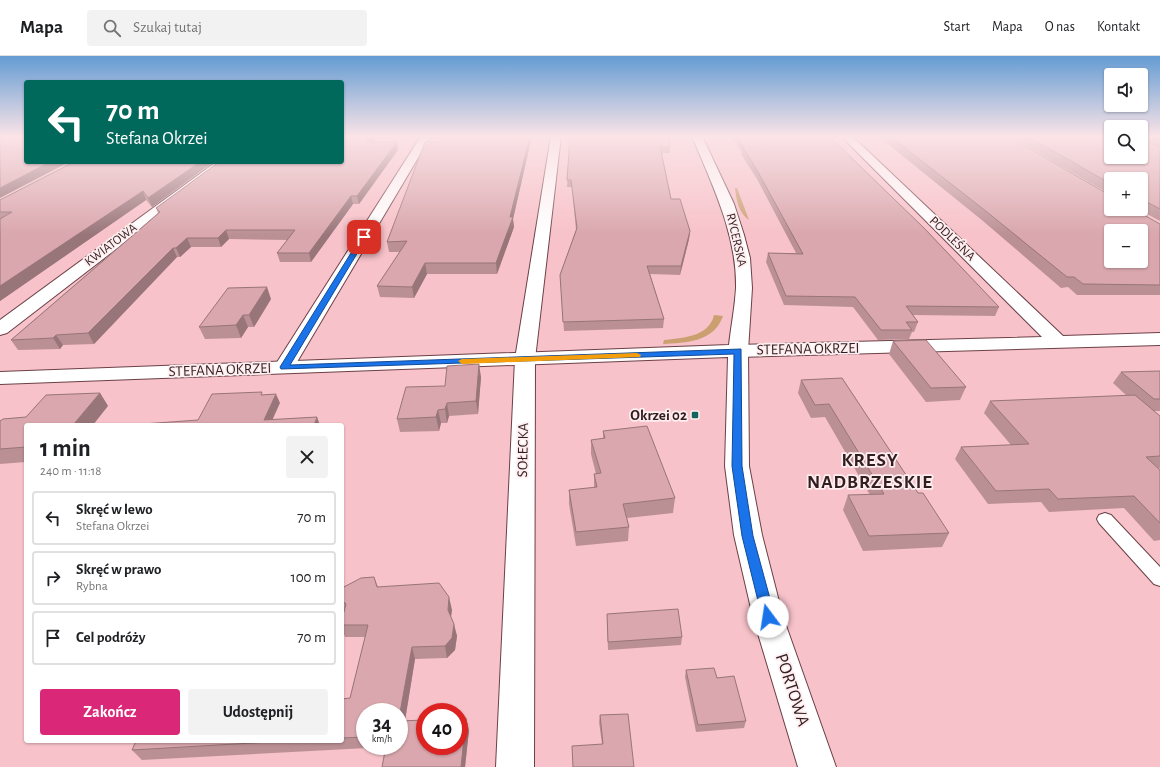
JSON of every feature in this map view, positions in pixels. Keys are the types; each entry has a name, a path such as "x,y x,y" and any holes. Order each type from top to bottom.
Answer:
{"street":[{"name":"KWIATOWA","path":"0,329 212,169"},
{"path":"284,367 406,169"},
{"name":"SOŁECKA","path":"515,767 525,359 551,169"},
{"name":"RYCERSKA","path":"712,169 727,204 737,235 742,258 744,288 738,351"},
{"name":"PODLEŚNA","path":"880,169 1059,343"},
{"name":"STEFANA OKRZEI","path":"0,378 738,351 1160,339"},
{"name":"PORTOWA","path":"738,351 737,466 748,536 768,617 817,767"}],"lane":[{"path":"1105,519 1160,579"}],"shaded area":[{"path":"735,188 737,188 749,220 740,210"},
{"path":"714,315 723,316 719,325 706,336 690,342 663,344 664,340 686,337 701,332 707,328"}],"building":[{"path":"0,169 36,169 0,188"},
{"path":"60,169 190,169 148,198 143,191 0,286 0,219 12,212 0,212 0,200"},
{"path":"209,169 377,169 357,196 351,196 309,253 277,253 295,230 226,230 218,238 187,238 176,248 173,248 88,333 56,335 53,338 11,340 160,212 156,208"},
{"path":"415,169 522,169 510,217 513,217 496,263 425,263 412,287 377,286 407,241 387,242"},
{"path":"568,169 665,169 671,199 680,199 690,231 681,266 647,266 664,319 563,322 560,275 577,228 571,180 567,180"},
{"path":"756,169 863,169 925,229 999,307 906,306 918,322 906,322 912,330 881,330 855,297 786,296 768,253 803,254"},
{"path":"932,169 1065,169 1104,192 1104,216 1146,216 1160,224 1160,285 1083,284 1074,277 1067,277"},
{"path":"1085,169 1160,169 1160,209 1148,203 1148,172 1104,172 1104,180"},
{"path":"267,287 249,315 243,315 236,325 199,327 228,288"},
{"path":"926,340 966,387 931,388 893,341"},
{"path":"479,364 476,401 447,403 445,409 438,410 436,417 397,419 406,387 445,386 447,366"},
{"path":"1160,371 1160,399 1154,399 1121,372"},
{"path":"842,378 918,493 923,493 949,533 869,536 848,495 884,494 829,404 815,405 801,380"},
{"path":"262,392 261,395 276,394 264,420 317,417 315,423 157,423 198,420 212,394"},
{"path":"100,393 75,423 24,423 24,447 0,449 0,421 3,419 26,417 46,395"},
{"path":"1135,395 1160,416 1160,456 1146,457 1160,470 1160,523 1134,496 1058,499 1049,489 996,491 961,447 1029,444 990,401"},
{"path":"647,426 675,498 623,504 629,527 576,532 569,490 597,487 594,474 601,473 591,440 605,438 603,431"},
{"path":"374,577 377,587 439,583 449,597 448,610 454,624 452,638 445,646 412,647 402,703 356,703 356,737 344,738 344,699 350,698 368,625 344,625 344,612 346,604 344,602 344,587 361,578"},
{"path":"678,609 682,637 608,642 607,614"},
{"path":"714,668 717,678 734,676 746,721 698,725 686,670"},
{"path":"628,714 634,767 573,767 572,746 603,744 600,715"},
{"path":"416,720 416,755 462,755 461,767 382,767 384,755 408,755 408,721"},
{"path":"135,743 253,743 132,750"}],"slow traffic":[{"path":"462,361 637,355"}],"place":[{"name":"Okrzei 02","path":"695,415"}],"district":[{"name":"KRESY NADBRZESKIE","path":"870,471"}],"route":[{"path":"364,237 284,367 738,351 737,466 748,536 768,617"}]}
